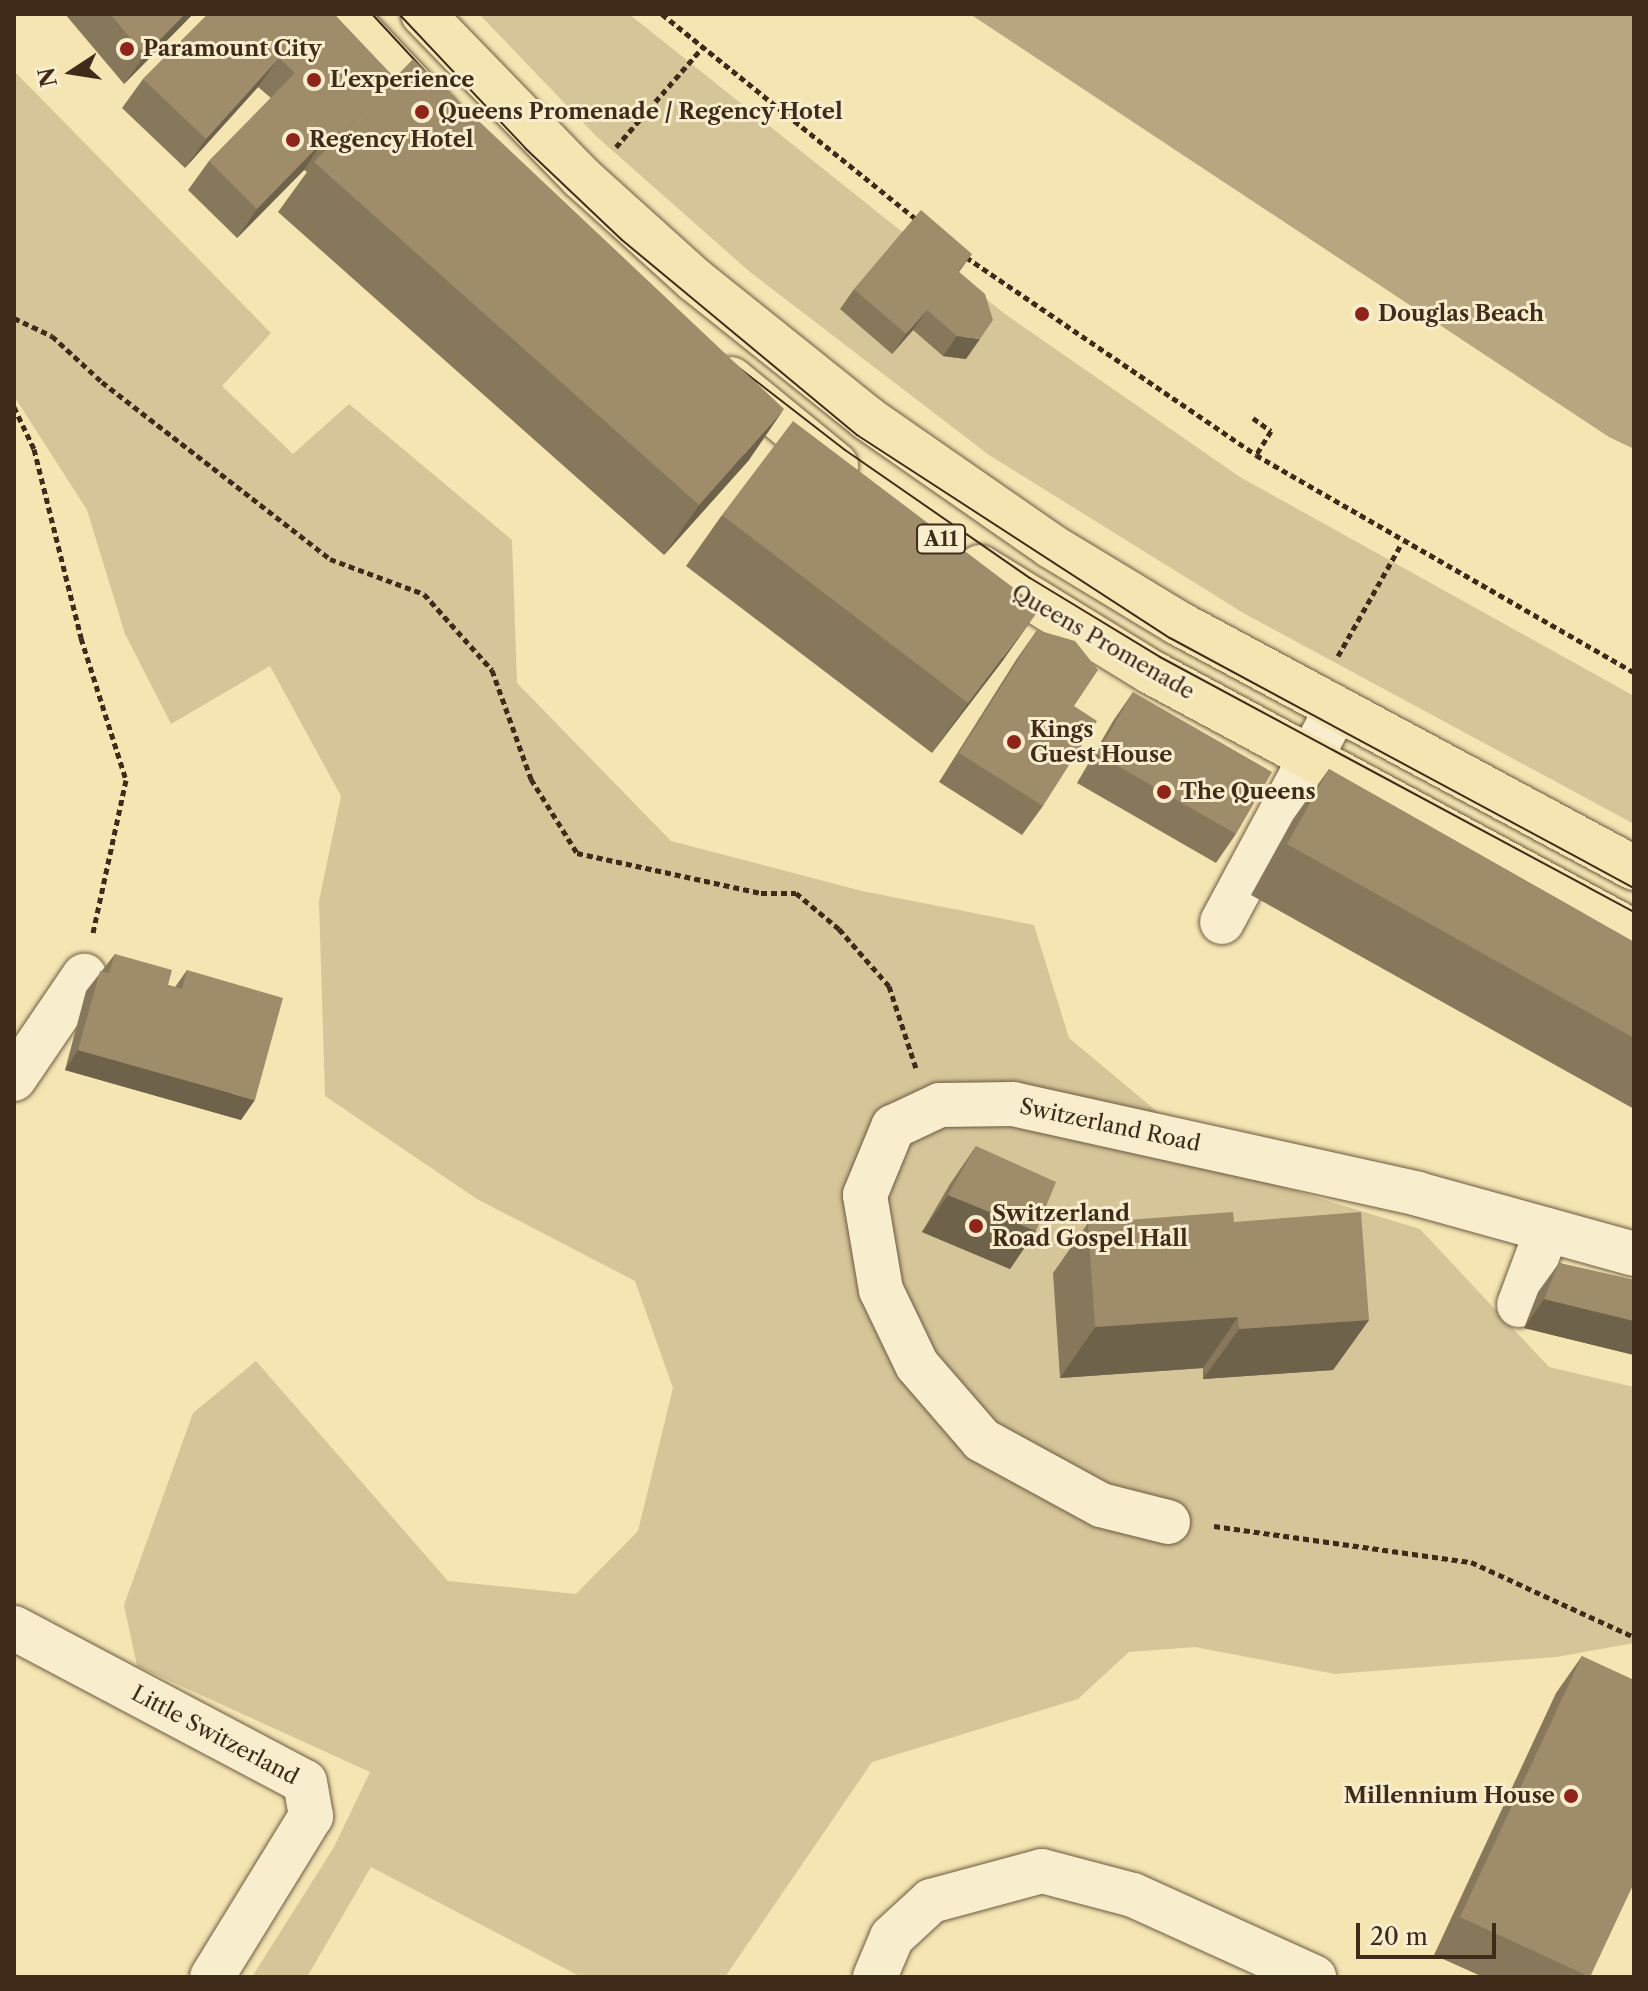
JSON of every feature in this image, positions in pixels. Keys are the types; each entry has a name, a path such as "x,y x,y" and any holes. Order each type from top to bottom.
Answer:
{"main road":[{"path":"344,14 469,145"},
{"name":"A11","path":"423,14 582,178 695,280 867,418 1051,546 1336,710 1634,868"},
{"path":"699,353 871,490"},
{"name":"Queens Promenade","path":"945,542 1019,594 1311,759 1634,932"}],"street":[{"path":"1222,922 1336,710"},
{"path":"14,1079 84,976"},
{"name":"Switzerland Road","path":"1168,1522 1101,1505 982,1440 917,1365 881,1290 865,1195 893,1127 940,1105 1013,1104 1418,1194 1634,1254"},
{"path":"1519,1305 1547,1230"},
{"name":"Little Switzerland","path":"14,1628 305,1782 311,1816 212,1977"},
{"path":"875,1977 892,1937 931,1901 1042,1871 1133,1895 1314,1977"}],"path":[{"path":"662,14 929,229"},
{"path":"606,157 702,48"},
{"path":"953,248 1256,455 1402,543 1634,672"},
{"path":"14,318 52,336 102,382 330,559 424,594 492,670 531,779 577,853 761,893 796,893 839,929 889,986 909,1057 940,1105"},
{"path":"14,407 34,449 81,638 126,780 84,976"},
{"path":"1253,418 1271,431 1256,455"},
{"path":"1334,664 1402,543"},
{"path":"1168,1522 1283,1533 1471,1562 1634,1637"}],"shaded area":[{"path":"479,14 629,14 1005,314 1240,477 1634,696 1634,824 1245,614 989,455 750,272 596,136"},
{"path":"970,14 1634,14 1634,449 1609,437"},
{"path":"14,71 271,333 222,386 293,454 349,404 512,540 517,683 671,841 862,891 1034,925 1069,1038 1227,1170 1420,1229 1549,1367 1634,1387 1634,1643 1556,1657 1335,1674 1195,1647 1129,1652 1078,1699 872,1762 725,1977 581,1977 371,1867 307,1977 252,1977 334,1847 370,1772 137,1666 124,1605 193,1413 256,1361 448,1581 576,1594 638,1531 673,1388 635,1281 477,1199 325,1096 319,901 341,796 270,666 171,724 125,634 87,510 14,396"}],"building":[{"path":"110,14 185,14 145,55"},
{"path":"208,14 334,14 395,78 329,146 324,140 257,209 209,161 295,73 279,58 206,139 143,79"},
{"path":"413,59 784,409 699,505 314,162"},
{"path":"921,210 972,254 958,271 985,294 993,320 980,339 957,336 927,310 906,334 854,289"},
{"path":"793,421 1040,608 968,703 722,515"},
{"name":"Kings Guest House","path":"1037,630 1075,641 1098,670 1074,706 1097,721 1043,806 959,753"},
{"path":"1133,692 1272,772 1236,834 1097,754"},
{"path":"1329,769 1634,942 1634,1038 1287,844"},
{"path":"115,954 172,970 168,985 182,989 187,970 283,998 255,1100 78,1050 100,971 109,973"},
{"path":"976,1146 1056,1182 1036,1231 948,1195"},
{"path":"1233,1212 1234,1222 1361,1212 1369,1320 1239,1329 1238,1317 1095,1327 1088,1223"},
{"path":"1559,1263 1634,1280 1634,1321 1544,1299"},
{"name":"Millennium House","path":"1582,1656 1634,1680 1634,1883 1590,1977 1460,1917"}],"tram line":[{"path":"372,14 434,81"},
{"path":"399,14 526,149 622,240 857,435 1170,638 1634,888"},
{"path":"734,364 845,450 1030,578 1160,657 1634,912"}],"place":[{"name":"Paramount City","path":"127,49"},
{"name":"L'experience","path":"314,80"},
{"name":"Queens Promenade / Regency Hotel","path":"422,112"},
{"name":"Regency Hotel","path":"293,140"},
{"name":"Douglas Beach","path":"1362,314"},
{"name":"Kings Guest House","path":"1014,742"},
{"name":"The Queens","path":"1164,792"},
{"name":"Switzerland Road Gospel Hall","path":"976,1226"},
{"name":"Millennium House","path":"1571,1796"}]}
